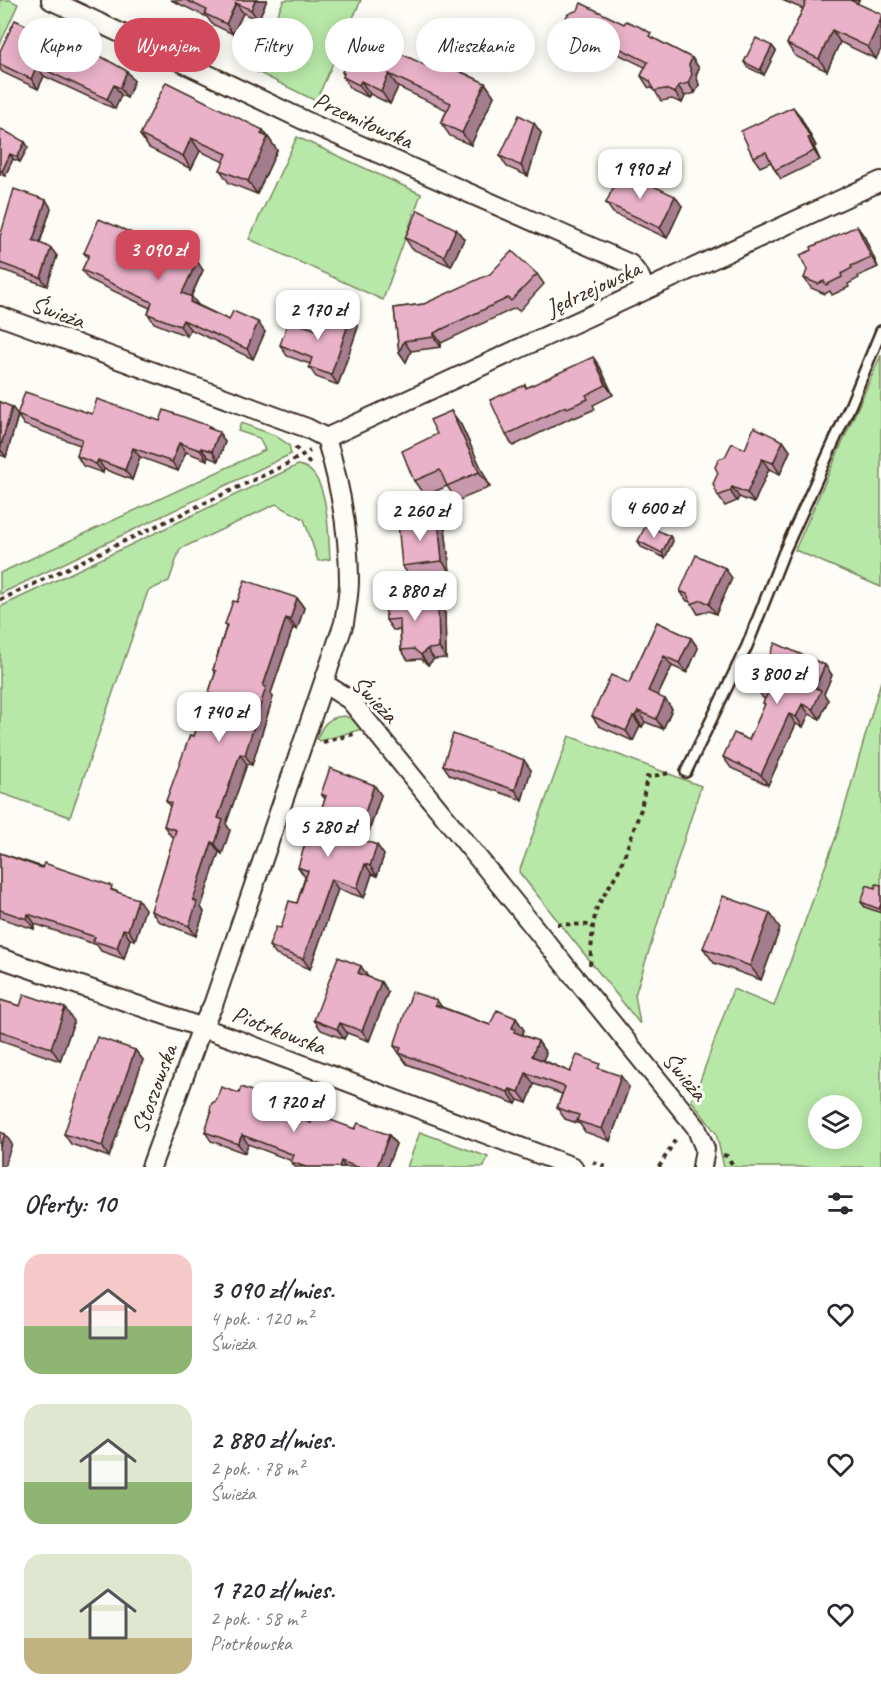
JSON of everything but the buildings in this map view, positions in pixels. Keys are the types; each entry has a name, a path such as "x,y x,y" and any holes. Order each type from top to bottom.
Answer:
{"street":[{"name":"Przemiłowska","path":"51,0 312,124 630,264 640,277 645,290"},
{"name":"Jędrzejowska","path":"326,438 881,182"},
{"name":"Świeża","path":"0,316 274,415 326,438 336,469 341,500 349,583 344,623 325,684 350,700 696,1127 705,1149 702,1167"},
{"name":"Stoszowska","path":"152,1167 202,1027 213,1005 325,684"},
{"name":"Piotrkowska","path":"0,958 202,1027 573,1167"}],"lane":[{"path":"686,772 747,646 784,552 851,404 881,331"}],"path":[{"path":"0,600 303,456"},
{"path":"317,744 364,731"},
{"path":"590,967 592,925 597,907 620,868 641,809 647,777 686,772"},
{"path":"547,924 592,925"}],"green space":[{"path":"0,0 10,0 18,4 0,44"},
{"path":"284,0 361,0 353,18 325,18 325,72 329,72 316,101 257,72 313,72 313,18 275,18"},
{"path":"297,137 421,194 383,300 249,239"},
{"path":"881,355 881,587 795,550"},
{"path":"241,423 274,435 289,445 291,454 0,594 0,573 265,450 259,438 238,431"},
{"path":"298,465 308,469 322,490 330,559 318,561 304,519 276,504 180,549 169,581 148,591 70,817 0,793 0,607"},
{"path":"881,681 881,1167 724,1167 716,1133 691,1100 695,1095 733,989 774,1006 837,834"},
{"path":"344,716 356,720 362,729 320,741 317,739 326,723"},
{"path":"569,736 701,786 635,995 640,1024 519,872"},
{"path":"420,1132 488,1157 484,1167 407,1167"}]}
